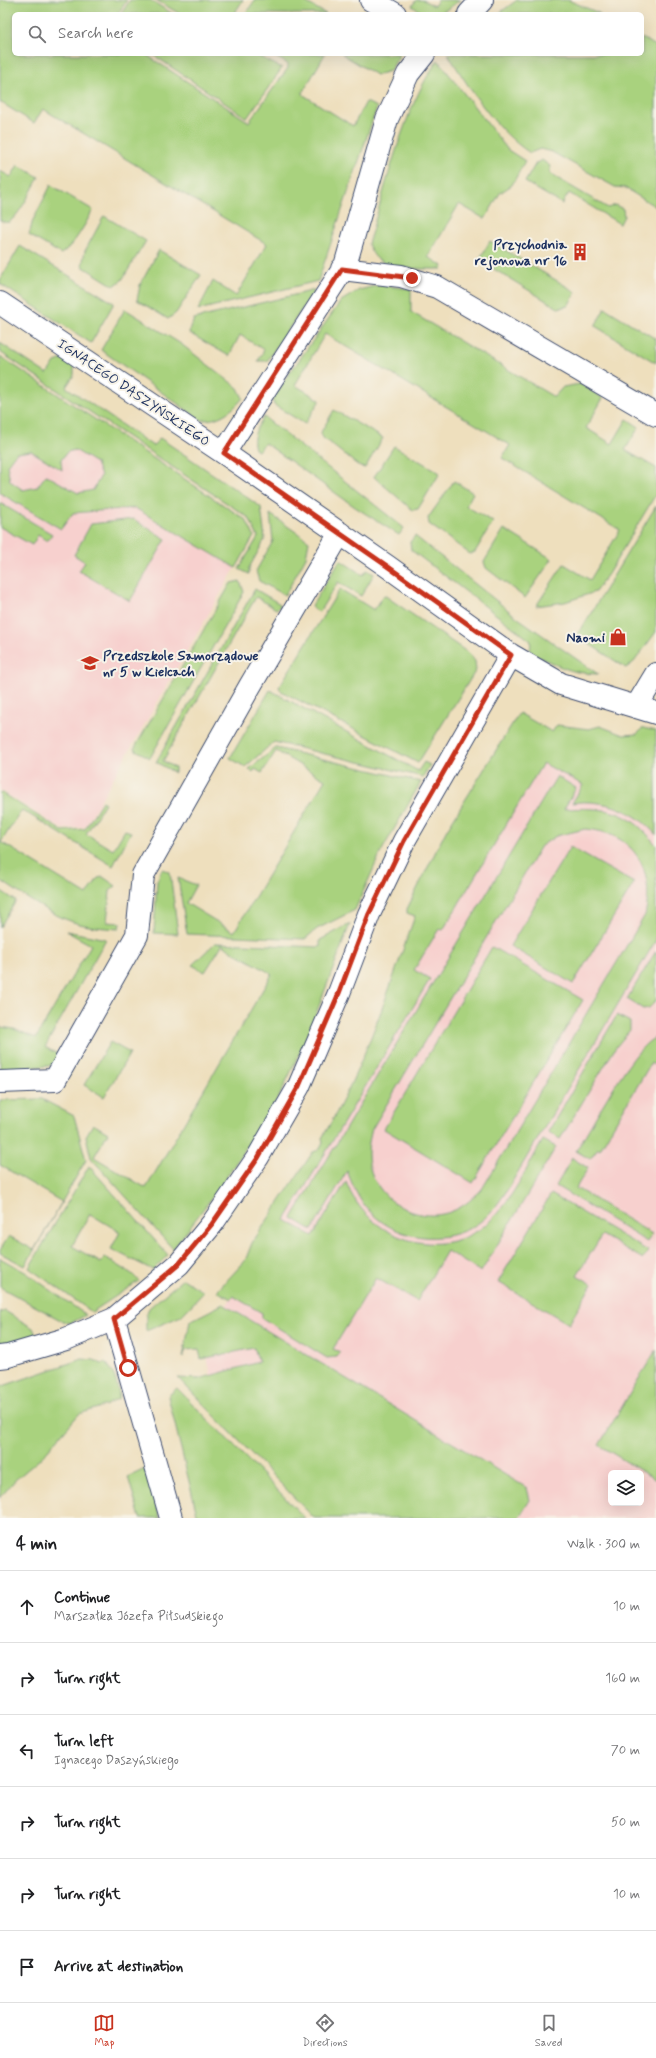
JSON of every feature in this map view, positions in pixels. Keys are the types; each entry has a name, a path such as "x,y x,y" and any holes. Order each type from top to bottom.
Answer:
{"street":[{"path":"372,0 392,12"},
{"path":"471,12 482,0"},
{"path":"224,453 342,269 387,119 408,74 422,56"},
{"path":"342,269 401,276 437,287 656,415"},
{"name":"IGNACEGO DASZYŃSKIEGO","path":"0,303 224,453 340,533 511,655 561,684 646,710"},
{"path":"0,1082 55,1080 137,935 143,875 340,533"},
{"path":"0,1357 66,1339 114,1319 179,1264 212,1224 258,1158 299,1086 339,993 369,914 404,841 511,655"},
{"path":"646,710 656,674"},
{"path":"114,1319 171,1518"}],"shaded area":[{"name":"Przedszkole Samorządowe nr 5 w Kielcach","path":"0,356 246,520 254,536 85,827 62,829 0,790"},
{"path":"532,746 656,765 656,1518 320,1518 220,1417 204,1343 325,1142 422,974 401,962"}],"green space":[{"path":"0,0 127,0 119,12 12,12 12,56 148,56 249,122 288,68 288,64 274,56 324,56 302,94 353,126 366,102 377,107 318,281 198,310 213,281 236,296 267,244 43,109 34,123 0,102"},
{"path":"130,0 150,0 170,12 122,12"},
{"path":"156,0 243,0 235,12 177,12"},
{"path":"255,0 302,0 323,12 246,12"},
{"path":"416,0 423,0 434,6 438,0 460,0 442,12 421,12 412,6"},
{"path":"517,0 568,0 596,12 501,12"},
{"path":"644,39 656,46 656,207 625,188 615,187 552,152 540,149 530,153 517,144 494,121 474,95 449,56 644,56"},
{"path":"155,56 258,56 282,68 247,118"},
{"path":"345,56 399,56 390,71 376,75"},
{"path":"438,60 508,150 525,161 512,185 500,193 485,219 459,204 428,257 443,266 442,269 392,266 379,260 372,253 368,244 405,124 426,79"},
{"path":"542,160 550,166 550,174 608,208 615,205 623,209 624,216 620,224 569,193 562,204 525,182 536,163"},
{"path":"18,165 39,177 17,214 9,222 4,222 0,220 0,171 11,177"},
{"path":"51,185 93,210 71,245 61,254 29,235 33,220"},
{"path":"104,216 146,241 122,280 114,286 82,266 85,251"},
{"path":"490,241 576,292 568,306 558,308 479,260"},
{"path":"20,246 114,303 91,343 0,284 0,280"},
{"path":"159,250 201,275 176,313 168,319 137,300 140,285"},
{"path":"379,285 411,289 411,312 554,397 563,387 580,384 603,398 586,428 612,444 627,419 639,427 625,450 656,468 656,494 608,574 595,592 565,602 536,606 564,564 590,580 620,530 502,458 510,445 325,334 295,385 320,400 305,424 274,405 272,398 341,301 359,290"},
{"path":"315,290 267,361 258,361 264,350 240,335 229,356 189,333 194,319"},
{"path":"605,308 656,339 656,363 595,326"},
{"path":"125,309 181,344 238,388 243,398 225,414 214,419 201,420 101,350"},
{"path":"0,343 47,374 55,362 63,359 74,367 74,375 66,387 153,446 160,438 261,507 265,539 249,568 249,574 239,569 258,537 249,518 0,352"},
{"path":"0,356 246,520 254,536 236,568 135,508 73,513 61,529 0,493","holes":["75,450 96,463 101,476 93,490 78,493 46,475 37,487 23,490 10,481 7,465 16,453 31,451 62,470 61,460 67,452"]},
{"path":"334,410 383,438 365,468 360,467 322,437 321,432"},
{"path":"264,417 404,528 399,535 355,507 265,443 258,451 255,449 254,436"},
{"path":"394,446 440,473 418,509 413,510 374,477"},
{"path":"454,481 473,493 466,506 493,522 475,552 470,554 429,524 428,518"},
{"path":"0,503 52,534 47,541 38,535 32,545 0,527"},
{"path":"656,506 656,632 634,662 626,668 577,636"},
{"path":"270,514 309,541 306,557 285,595 259,581 256,571 273,541"},
{"path":"133,519 166,539 130,601 79,571 85,562 74,555 91,524"},
{"path":"504,529 552,559 525,598 486,568 484,562"},
{"path":"415,536 518,618 598,674 588,674 571,670 530,652 531,641 411,550 410,542"},
{"path":"340,560 363,575 367,570 374,574 361,596 338,582 319,612 311,607"},
{"path":"240,581 244,592 150,758 134,749 231,583"},
{"path":"255,589 280,604 280,607 276,609 256,597 163,761 175,768 175,773 156,762"},
{"path":"340,589 374,610 384,595 467,652 475,661 476,670 418,763 281,691 279,687"},
{"path":"270,690 418,771 424,762 430,765 423,777 274,742 245,767 230,758"},
{"path":"519,713 552,732 557,725 589,729 600,726 623,735 637,734 643,728 656,731 656,835 639,819 618,808 596,803 572,803 583,785 543,763 443,930 439,929 414,970 430,979 285,1220 313,1236 346,1182 356,1202 370,1218 388,1231 407,1240 428,1243 449,1242 470,1235 489,1222 512,1194 543,1140 556,1147 481,1272 447,1251 417,1301 376,1278 333,1349 340,1352 336,1357 327,1358 262,1318 262,1313 233,1296 231,1299 217,1291 245,1261 252,1243 313,1152 319,1150 323,1142 322,1138 337,1112 363,1057 385,1001 415,916 407,913 407,909 446,831"},
{"path":"276,748 421,782 381,852 355,910 317,929 305,939 187,934 178,878 196,885 186,903 234,932 325,780 276,751 262,773 255,769 253,772 249,769"},
{"path":"557,776 576,788 564,809 579,808 604,810 626,817 636,824 656,845 656,940 512,1182 494,1208 480,1222 466,1230 451,1235 435,1237 404,1233 376,1218 362,1202 347,1171 312,1230 292,1218","holes":["585,829 602,832 616,837 628,845 644,868 648,898 645,915 482,1189 463,1206 455,1210 440,1214 425,1215 410,1211 385,1195 376,1183 370,1169 368,1153 372,1129 541,846 556,836"]},
{"path":"0,792 62,831 85,829 102,801 105,803 86,834 113,850 125,830 131,832 113,866 22,810 1,842 87,895 98,878 103,877 116,886 110,891 107,922 120,923 119,929 84,925 64,919 36,904 0,880"},
{"path":"570,847 634,883 573,984 510,946"},
{"path":"162,869 170,872 178,934 154,933 157,881"},
{"path":"0,890 16,901 0,927"},
{"path":"350,924 308,1035 279,1097 220,1187 173,1249 91,1158 86,1136 93,1124 108,1133 94,1157 146,1188 272,974 222,945 205,972 192,965 215,943 320,947 320,940"},
{"path":"66,931 106,939 45,1047 61,1056 54,1064 48,1066 0,1069 0,1027 14,1029 36,1038 91,945"},
{"path":"492,947 583,1000 473,1183 384,1129"},
{"path":"656,951 656,1001 649,1008 643,1009 627,999"},
{"path":"617,1015 630,1022 630,1030 616,1047 560,1139 548,1132"},
{"path":"656,1038 656,1066 651,1063 600,1149 598,1148 590,1159 576,1151 625,1070 647,1043"},
{"path":"110,1042 130,1053 104,1097 84,1085"},
{"path":"42,1099 74,1116 86,1160 62,1202 0,1165 0,1100"},
{"path":"572,1158 588,1168 576,1188 652,1234 647,1242 556,1186"},
{"path":"89,1166 168,1255 153,1270 111,1249 120,1232 90,1214 72,1246 101,1263 105,1257 132,1274 139,1281 92,1312 29,1268"},
{"path":"551,1194 648,1251 643,1259 602,1235 577,1275 592,1284 569,1324 498,1282"},
{"path":"49,1224 25,1266 0,1253 0,1250 9,1236 34,1250"},
{"path":"0,1258 25,1272 86,1315 71,1323 64,1322 0,1287"},
{"path":"183,1279 204,1292 181,1316 146,1331 146,1315 149,1308"},
{"path":"223,1304 527,1488 530,1500 519,1518 314,1518 178,1378 199,1379 259,1362 254,1348 201,1359 199,1349 186,1350 183,1357 190,1321"},
{"path":"5,1311 33,1328 36,1335 29,1339 0,1343 0,1313"},
{"path":"656,1350 656,1480 644,1473 644,1470 640,1470 599,1445"},
{"path":"82,1359 94,1360 102,1364 105,1362 108,1365 115,1378 119,1398 107,1405 79,1414 40,1459 15,1480 0,1498 0,1387"},
{"path":"177,1388 305,1518 198,1518 168,1396"},
{"path":"145,1469 160,1518 140,1518 128,1477"}],"place":[{"name":"Przychodnia rejonowa nr 16","path":"580,252"},
{"name":"Naomi","path":"618,637"},
{"name":"Przedszkole Samorządowe nr 5 w Kielcach","path":"90,663"}],"route":[{"path":"128,1368 114,1319 179,1264 212,1224 258,1158 299,1086 339,993 369,914 404,841 511,655 387,566 224,453 342,269 412,278"}]}
